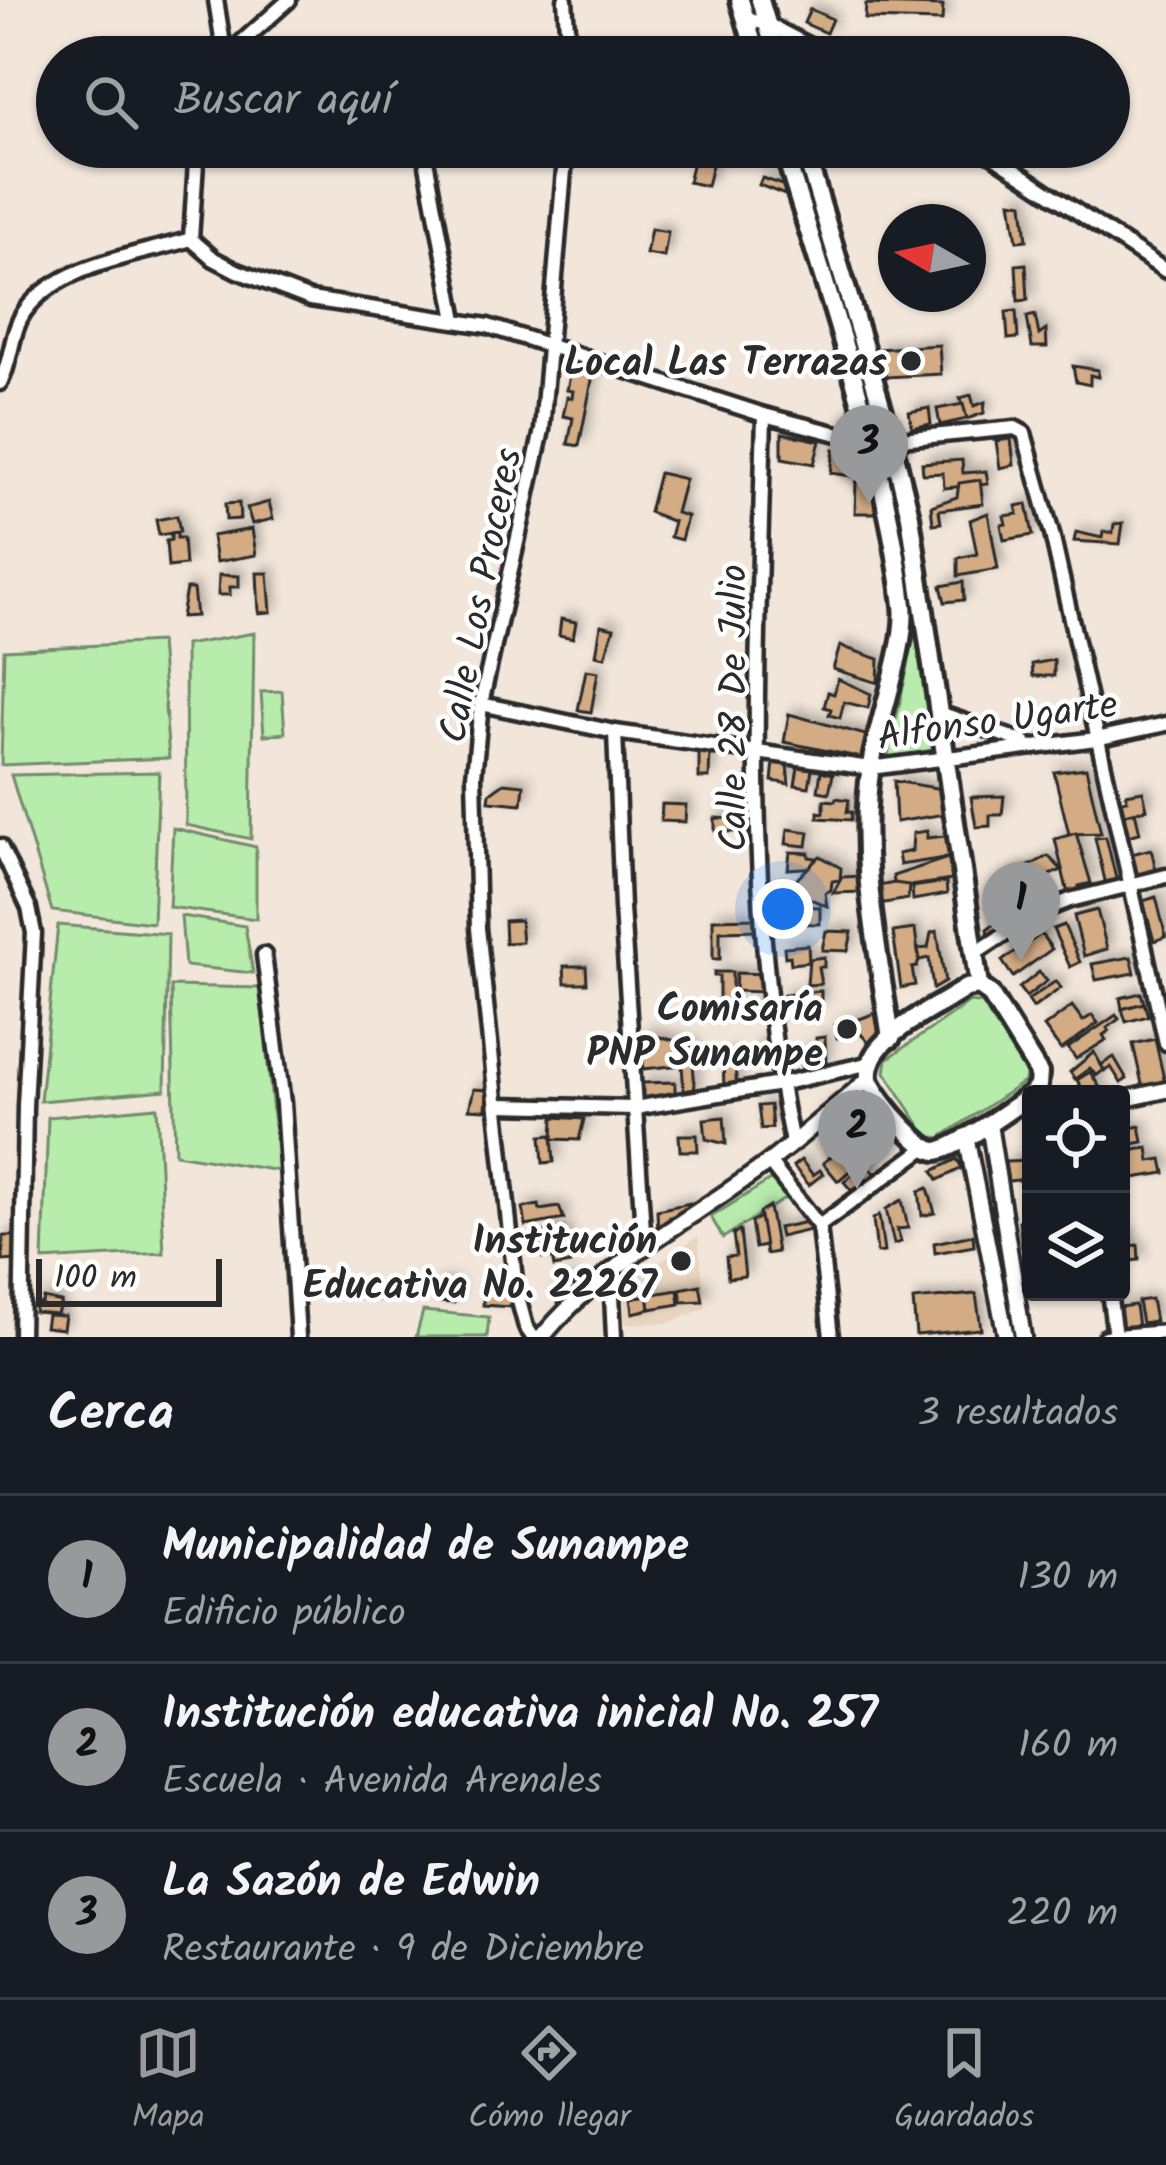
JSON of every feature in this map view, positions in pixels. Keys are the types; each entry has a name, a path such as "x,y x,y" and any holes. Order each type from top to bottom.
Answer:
{"main road":[{"path":"740,0 751,36"},
{"path":"760,0 771,36"},
{"path":"789,168 890,521 903,606 870,768 868,825 872,910 890,1038"},
{"path":"810,168 910,516 979,986"},
{"path":"1022,1103 937,1150 925,1148 870,1071 890,1038 966,988 979,986 990,994 1039,1073 1039,1085"}],"street":[{"path":"216,0 222,36"},
{"path":"249,36 290,0"},
{"path":"565,0 567,36"},
{"path":"746,19 790,36"},
{"path":"191,239 196,168"},
{"path":"428,168 456,320"},
{"name":"Calle Los Proceres","path":"537,1337 526,1327 516,1290 478,928 474,776 481,704 542,430 564,168"},
{"path":"1011,168 1166,272"},
{"path":"191,239 226,265 310,299 456,320 764,415 869,442 1016,428 1027,436 1166,1043"},
{"path":"0,383 10,365 22,315 44,294 86,270 191,239"},
{"name":"Calle 28 De Julio","path":"764,415 755,751 770,995 792,1143"},
{"name":"Alfonso Ugarte","path":"481,704 616,731 870,768 1096,739 1166,724"},
{"path":"942,714 1030,744"},
{"path":"616,731 644,1246"},
{"path":"0,846 29,908 34,933 21,1337"},
{"path":"976,952 1037,913 1166,876"},
{"path":"263,955 283,1103 298,1337"},
{"path":"497,1106 635,1108 870,1071"},
{"path":"537,1337 644,1246 769,1162 870,1071"},
{"path":"1130,1098 1166,1090"},
{"path":"988,1124 1023,1337"},
{"path":"966,1136 1006,1337"},
{"path":"819,1226 925,1148"},
{"path":"769,1162 819,1226 831,1337"},
{"path":"611,1273 614,1337"},
{"path":"1110,1301 1115,1336"},
{"path":"1105,1337 1166,1332"}],"shaded area":[{"name":"Institución Educativa No. 22267","path":"698,1236 706,1308 668,1323 625,1324 624,1286"}],"green space":[{"path":"917,625 936,749 887,759"},
{"path":"254,633 251,839 186,825 185,645"},
{"path":"160,642 169,758 1,765 4,650"},
{"path":"282,691 285,733 264,735 261,692"},
{"path":"159,772 153,923 52,911 11,775"},
{"path":"173,828 256,847 256,919 169,907"},
{"path":"181,916 245,926 253,973 185,966"},
{"path":"58,925 168,934 165,1090 40,1101"},
{"path":"171,986 260,988 279,1171 175,1154"},
{"path":"970,1002 984,1004 1027,1068 1025,1081 940,1138 927,1136 885,1072 887,1059"},
{"path":"157,1107 164,1253 43,1260 48,1117"},
{"path":"770,1180 792,1194 723,1238 711,1217"},
{"path":"352,1281 412,1284 408,1302 352,1298"},
{"path":"423,1311 489,1317 487,1337 416,1337"}],"building":[{"path":"866,4 943,6 942,21 865,19"},
{"path":"810,9 832,19 826,33 804,23"},
{"path":"691,168 711,168 707,186 688,182"},
{"path":"762,178 788,187 785,195 759,185"},
{"path":"1011,201 1023,203 1027,240 1017,241"},
{"path":"651,229 668,232 664,257 646,254"},
{"path":"1026,264 1028,300 1018,301 1016,265"},
{"path":"1016,311 1018,338 1008,339 1006,312"},
{"path":"1035,315 1039,335 1046,330 1047,347 1032,347 1027,317"},
{"name":"Local Las Terrazas","path":"939,345 941,374 886,377 878,349"},
{"path":"572,366 594,370 579,446 568,444 573,418 563,416 567,397 572,398 573,391 567,390"},
{"path":"1073,366 1098,370 1098,377 1090,375 1090,385 1076,382"},
{"path":"971,395 974,406 985,402 984,413 967,419 960,398"},
{"path":"963,404 967,419 940,425 937,409"},
{"path":"929,408 931,424 912,428 909,412"},
{"path":"782,433 820,441 814,464 782,458"},
{"path":"1011,439 1014,465 1000,468 996,441"},
{"path":"834,449 860,453 859,460 868,462 868,473 859,470 858,477 831,473"},
{"path":"962,460 963,473 986,471 988,484 944,488 943,473 923,474 922,463"},
{"path":"659,473 685,479 676,513 687,516 681,540 670,537 674,522 649,512"},
{"path":"980,480 983,504 939,510 941,523 933,524 931,506 957,497 959,483"},
{"path":"856,482 869,482 878,513 855,513"},
{"path":"269,502 273,519 252,524 247,508"},
{"path":"239,503 240,519 226,520 225,504"},
{"path":"1027,504 1033,535 1004,540 1004,516 1018,514 1016,506"},
{"path":"988,513 998,569 958,576 958,558 977,554 970,520"},
{"path":"177,516 180,532 159,535 156,520"},
{"path":"1123,523 1120,544 1074,541 1076,532 1102,538 1103,532 1113,533 1114,524"},
{"path":"252,529 256,555 216,562 212,536"},
{"path":"177,532 177,538 183,538 185,565 168,567 166,541"},
{"path":"257,573 268,573 271,612 259,613"},
{"path":"219,575 239,576 239,587 230,587 230,595 218,595"},
{"path":"963,582 964,600 945,602 941,586"},
{"path":"186,589 193,589 196,616 181,617"},
{"path":"561,619 576,622 573,638 559,635"},
{"path":"601,625 614,628 605,657 596,655"},
{"path":"840,646 879,659 878,683 833,669"},
{"path":"1054,660 1054,676 1033,676 1032,664"},
{"path":"586,670 598,672 591,712 578,710"},
{"path":"838,679 871,694 868,708 844,702 840,718 829,715 831,709 824,707"},
{"path":"789,714 873,737 871,753 864,752 863,758 784,742"},
{"path":"699,751 710,751 709,778 699,778"},
{"path":"774,762 787,765 789,784 772,781"},
{"path":"798,767 812,769 809,787 795,785"},
{"path":"1086,768 1101,833 1069,834 1054,772"},
{"path":"821,771 833,774 829,793 818,791"},
{"path":"894,781 942,789 945,814 896,822"},
{"path":"504,783 524,785 522,804 489,801 490,793"},
{"path":"1143,791 1147,809 1124,814 1121,801 1127,800 1126,794"},
{"path":"1004,796 1002,815 990,815 990,826 976,827 971,797"},
{"path":"824,800 849,800 851,820 818,818 818,812 824,813"},
{"path":"662,804 686,805 685,822 661,821"},
{"path":"1135,812 1140,833 1127,836 1122,815"},
{"path":"715,818 755,820 757,833 715,831"},
{"path":"947,827 951,857 900,865 898,854 912,851 913,833 927,831 927,838 946,836"},
{"path":"788,829 809,832 807,846 786,844"},
{"path":"1076,833 1091,883 1079,886 1081,894 1069,898 1055,839"},
{"path":"1106,837 1118,887 1107,889 1095,838"},
{"path":"1151,849 1158,878 1138,883 1131,854"},
{"path":"790,852 809,853 816,858 815,867 788,869"},
{"path":"820,856 841,868 840,880 832,881 831,890 825,893 827,906 787,889"},
{"path":"1048,856 1062,870 1008,892 1004,879"},
{"path":"951,857 952,880 895,888 893,876"},
{"path":"863,876 864,892 833,893 842,877"},
{"path":"946,882 947,894 913,900 912,887"},
{"path":"771,885 783,886 782,906 770,906"},
{"path":"909,885 908,899 879,904 879,886"},
{"path":"1156,897 1166,937 1154,941 1143,901"},
{"path":"782,906 820,907 820,924 772,923 773,912 783,912"},
{"path":"1019,906 1024,913 989,939 987,929"},
{"path":"1097,910 1107,949 1084,956 1074,916"},
{"path":"760,918 760,930 720,931 720,959 713,959 713,919"},
{"path":"520,920 522,942 505,943 504,921"},
{"path":"1064,925 1080,962 1070,967 1053,929"},
{"path":"915,929 919,960 912,968 915,985 901,988 893,932"},
{"path":"826,931 852,932 848,951 822,950"},
{"path":"937,931 945,982 933,989 929,958 920,960 918,949 928,948 931,933"},
{"path":"1041,934 1052,949 1013,977 1002,961"},
{"path":"808,945 809,962 791,964 790,956 785,957 784,947"},
{"path":"824,957 824,967 818,967 821,984 807,985 809,959"},
{"path":"1131,957 1135,973 1096,980 1092,964"},
{"path":"564,966 586,966 587,983 565,983"},
{"path":"714,972 732,972 732,1002 719,1002 719,976"},
{"path":"1039,972 1047,981 1026,997 1019,988"},
{"path":"736,973 766,974 765,992 735,991"},
{"path":"1056,981 1061,988 1033,1008 1028,1000"},
{"path":"821,991 821,1005 784,1007 784,995"},
{"path":"1141,993 1144,1003 1122,1009 1120,998"},
{"path":"1144,1003 1148,1016 1126,1022 1122,1009"},
{"path":"765,1004 766,1018 747,1019 746,1005"},
{"path":"1072,1006 1083,1021 1092,1015 1098,1023 1061,1050 1044,1027"},
{"path":"875,1013 879,1035 869,1043 859,1032 857,1020"},
{"path":"1116,1015 1119,1019 1103,1035 1106,1040 1076,1059 1068,1048"},
{"name":"Comisaría PNP Sunampe","path":"857,1020 859,1032 837,1038 834,1025"},
{"path":"644,1033 692,1045 695,1094 684,1094 682,1065 643,1069"},
{"path":"825,1037 826,1062 817,1069 816,1038"},
{"path":"1155,1039 1166,1088 1144,1093 1133,1044"},
{"path":"754,1046 770,1047 771,1061 753,1061"},
{"path":"811,1050 814,1070 803,1077 800,1052"},
{"path":"1094,1052 1104,1070 1096,1076 1090,1068 1075,1079 1070,1072"},
{"path":"734,1055 737,1088 724,1091 723,1056"},
{"path":"1114,1057 1127,1079 1121,1083 1111,1067 1105,1071 1101,1065"},
{"path":"1090,1072 1098,1085 1080,1085 1077,1080"},
{"path":"675,1082 675,1095 642,1100 642,1083"},
{"path":"474,1089 487,1090 486,1110 469,1109"},
{"path":"770,1105 772,1128 761,1129 758,1106"},
{"path":"554,1117 584,1119 579,1140 553,1139"},
{"path":"724,1117 726,1144 706,1139 704,1119"},
{"path":"870,1124 884,1141 838,1181 823,1163"},
{"path":"1140,1126 1143,1142 1130,1144 1130,1128"},
{"path":"552,1135 554,1162 543,1163 541,1136"},
{"path":"679,1135 697,1135 698,1151 680,1151"},
{"path":"1148,1148 1150,1161 1162,1159 1165,1173 1130,1179 1130,1151"},
{"path":"957,1159 962,1168 938,1180 933,1171"},
{"path":"801,1160 813,1175 820,1170 823,1174 809,1185 793,1166"},
{"path":"1022,1161 1022,1180 1008,1181 1005,1162"},
{"path":"865,1163 879,1178 857,1197 844,1182"},
{"path":"928,1188 935,1213 922,1216 919,1191"},
{"path":"902,1200 908,1228 897,1229 901,1242 894,1244 886,1209"},
{"path":"690,1203 692,1210 670,1217 673,1225 658,1234 657,1210"},
{"path":"539,1205 540,1210 559,1207 564,1219 526,1226 523,1208"},
{"path":"769,1207 777,1252 766,1254 759,1213"},
{"path":"879,1215 884,1252 877,1253 873,1219"},
{"path":"760,1217 765,1246 755,1248 751,1222"},
{"path":"807,1222 810,1230 780,1237 778,1228"},
{"path":"564,1228 570,1264 554,1267 552,1256 543,1258 541,1245 548,1244 546,1231"},
{"path":"740,1231 745,1276 728,1278 726,1257 736,1256 733,1234"},
{"path":"973,1235 974,1246 935,1253 934,1243"},
{"path":"3,1236 15,1236 16,1260 3,1261"},
{"path":"1138,1245 1139,1260 1130,1261 1130,1246"},
{"path":"570,1280 579,1293 560,1306 551,1292"},
{"path":"437,1284 456,1286 454,1303 435,1302"},
{"path":"700,1285 703,1301 682,1302 680,1289"},
{"path":"484,1288 511,1290 510,1307 483,1305"},
{"path":"678,1290 680,1304 650,1309 648,1295"},
{"path":"976,1294 981,1329 916,1335 913,1300"},
{"path":"648,1295 650,1309 633,1313 631,1298"},
{"path":"43,1298 61,1302 57,1314 34,1312"},
{"path":"1151,1299 1155,1321 1142,1323 1138,1301"},
{"path":"1135,1305 1138,1327 1122,1329 1119,1307"},
{"path":"47,1315 65,1316 63,1329 45,1327"}],"place":[{"name":"Local Las Terrazas","path":"911,361"},
{"name":"La Sazón de Edwin","path":"869,504"},
{"name":"Municipalidad de Sunampe","path":"1021,961"},
{"name":"Comisaría PNP Sunampe","path":"847,1029"},
{"name":"Institución educativa inicial No. 257","path":"857,1189"},
{"name":"Institución Educativa No. 22267","path":"681,1261"}]}
